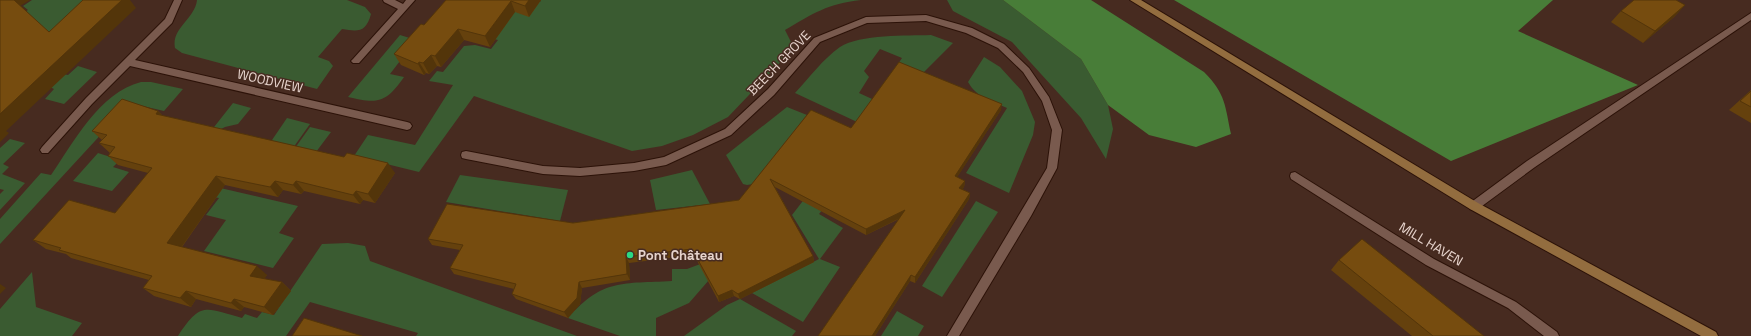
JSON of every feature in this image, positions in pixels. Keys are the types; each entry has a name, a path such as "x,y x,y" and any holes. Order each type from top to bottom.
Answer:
{"main road":[{"path":"1134,0 1474,206 1712,336"}],"street":[{"path":"45,150 74,117 169,22 178,0"},
{"path":"386,0 404,8"},
{"path":"356,61 411,0"},
{"path":"1474,206 1531,164 1751,16"},
{"name":"BEECH GROVE","path":"466,155 543,170 580,172 634,167 666,161 728,132 771,92 816,40 866,20 926,18 969,30 1001,46 1026,70 1046,100 1057,130 1052,168 1012,240 953,336"},
{"name":"WOODVIEW","path":"128,62 407,126"},
{"name":"MILL HAVEN","path":"1295,176 1430,262 1512,305 1553,336"}],"green space":[{"path":"32,0 101,0 64,35 50,31 43,38 20,15 28,10 23,6"},
{"path":"197,0 347,0 365,7 371,14 367,24 361,29 342,29 318,57 329,61 333,66 317,89 182,53 175,48 176,35 192,13"},
{"path":"513,0 534,0 540,2 541,0 861,0 839,4 821,10 785,30 794,48 728,117 693,135 662,146 632,151 474,96 419,172 354,156 368,135 415,145 453,85 429,81 437,71 443,72 464,46 475,45 491,49 498,40 484,36"},
{"path":"947,0 1003,0 1081,59 1108,105 1113,129 1106,159 1081,118 1012,42 953,11"},
{"path":"1003,0 1091,0 1204,72 1221,94 1226,108 1231,134 1196,147 1149,135 1108,105 1081,59"},
{"path":"1174,0 1553,0 1518,31 1638,85 1451,161"},
{"path":"400,35 416,40 390,74 404,77 398,86 386,97 374,101 348,97"},
{"path":"931,35 953,43 922,74 898,64 902,58 880,49 864,71 869,77 859,93 918,120 870,128 795,93 828,57 840,47 849,43 884,36"},
{"path":"984,57 1000,67 1022,91 1035,122 1033,135 1009,193 966,173 1007,108 980,95 968,82"},
{"path":"78,66 97,72 64,104 45,99 54,89 50,87 63,74 68,75"},
{"path":"141,82 151,82 183,89 164,111 130,103 0,244 0,219 41,173 51,175 89,120 100,108 112,97 126,88"},
{"path":"233,103 251,108 238,124 225,127 207,136"},
{"path":"787,107 807,115 753,184 743,184 726,155"},
{"path":"287,118 310,124 288,155 270,143"},
{"path":"310,127 331,132 316,152 290,155"},
{"path":"10,139 25,143 3,164 9,167 2,174 25,183 0,210 0,194 4,190 0,189 0,148"},
{"path":"98,153 120,160 113,167 129,172 112,191 73,181"},
{"path":"692,170 710,204 656,210 650,180"},
{"path":"460,175 568,190 560,221 446,202"},
{"path":"216,187 298,206 279,233 294,238 273,268 204,251 226,220 206,215 219,198 208,196"},
{"path":"809,193 828,203 819,214 843,228 820,259 840,267 803,322 752,293 819,259 792,215"},
{"path":"976,201 998,212 942,297 922,286"},
{"path":"348,243 365,246 370,261 577,336 416,336 418,333 310,302 286,336 178,336 192,317 205,310 212,310 242,318 245,314 257,318 262,312 274,315 322,244"},
{"path":"711,260 716,272 689,303 656,318 656,336 620,336 568,318 592,296 603,290 627,283 672,281 672,269 687,269"},
{"path":"32,272 36,307 82,323 72,336 0,336 0,309"},
{"path":"740,299 796,331 792,336 684,336 727,305"},
{"path":"897,311 924,326 918,336 881,336"}],"building":[{"path":"0,0 14,0 49,32 83,0 122,0 0,114"},
{"path":"446,0 529,0 525,6 511,1 485,36 458,29 435,56 431,55 423,63 419,62 418,64 394,54 421,24 424,25"},
{"path":"1634,0 1676,0 1685,5 1655,31 1621,11"},
{"path":"899,62 1002,104 955,176 965,181 959,188 970,193 915,277 911,275 872,336 818,336 905,210 866,229 770,179 813,256 738,294 732,290 718,296 692,249 626,257 627,274 579,282 577,298 564,312 512,294 516,284 450,268 463,245 428,239 447,204 573,223 739,200 811,110 851,128"},
{"path":"1751,91 1751,107 1740,101"},
{"path":"122,99 158,111 156,114 344,157 347,153 388,163 368,194 356,191 353,195 296,181 293,185 275,181 270,187 216,176 167,243 257,266 250,276 282,282 264,307 234,299 231,303 186,291 180,298 143,288 152,276 59,250 61,248 33,240 69,200 115,213 152,168 108,156 115,147 99,143 107,135 92,131"},
{"path":"1362,239 1484,336 1433,336 1339,260"},
{"path":"304,318 362,336 292,336"}],"place":[{"name":"Pont Château","path":"630,255"}]}
